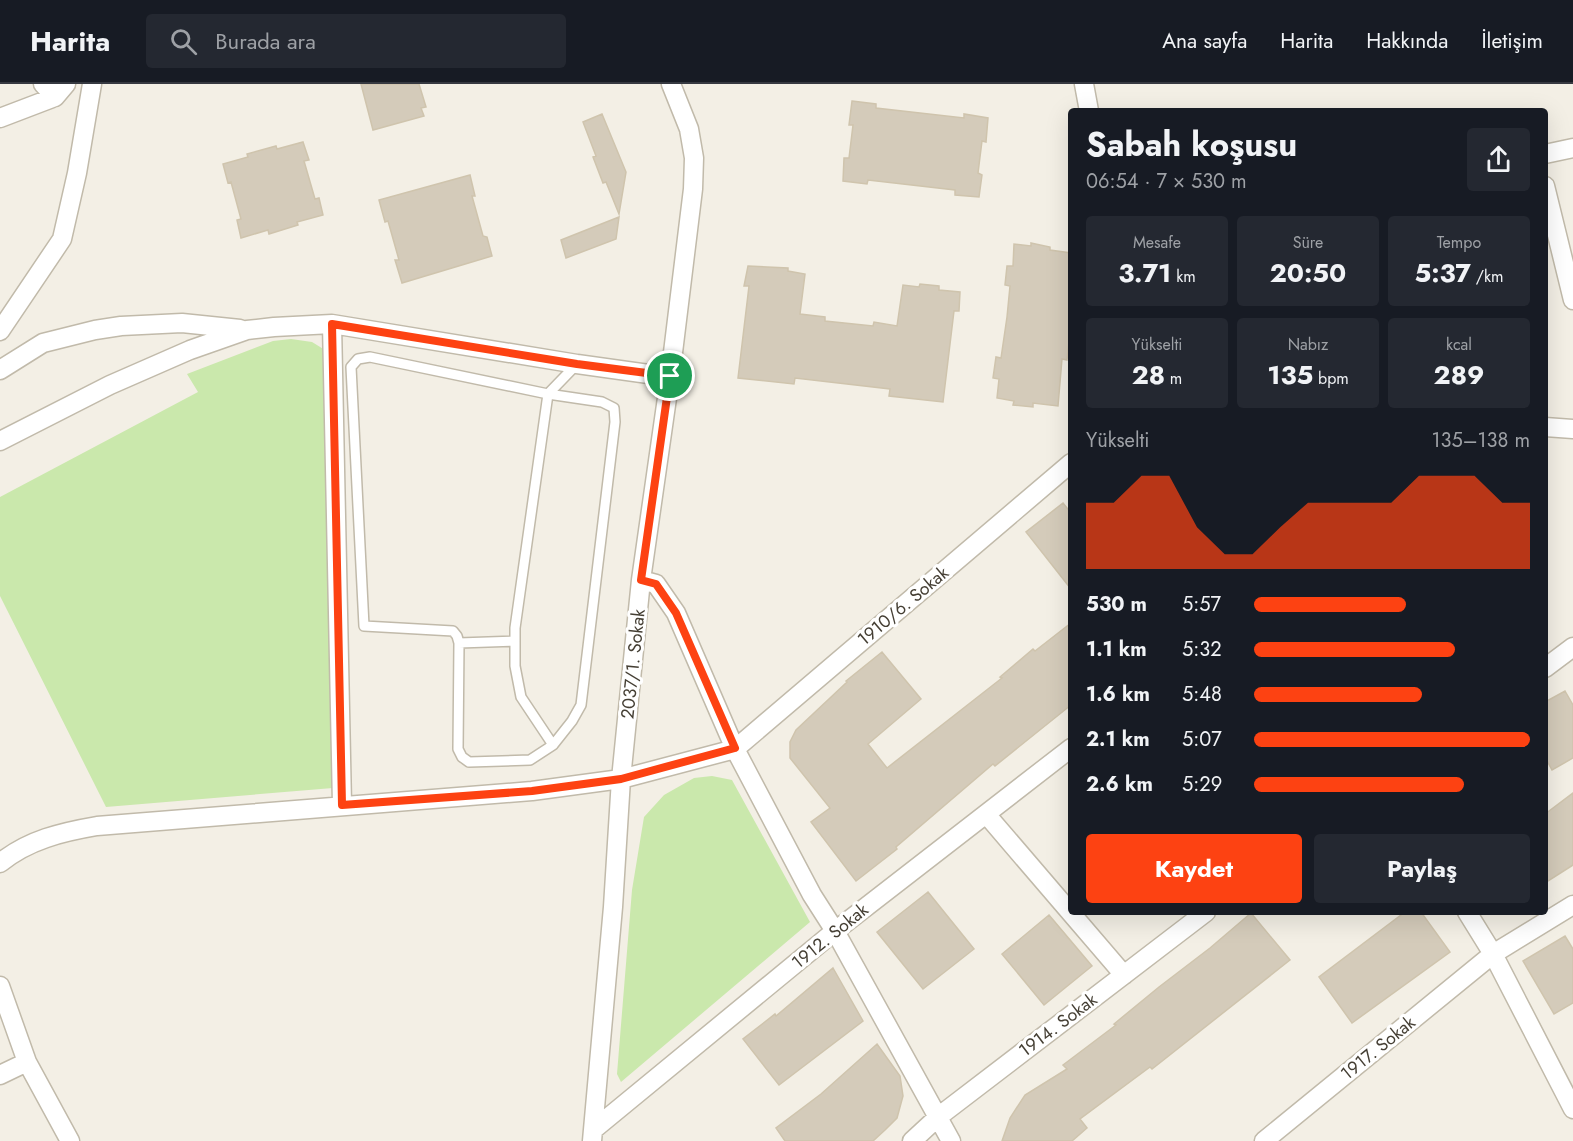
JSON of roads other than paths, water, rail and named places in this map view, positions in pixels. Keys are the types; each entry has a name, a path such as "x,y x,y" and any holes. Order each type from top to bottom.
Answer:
{"street":[{"path":"43,84 61,91"},
{"path":"0,331 62,239 92,84"},
{"name":"2037/1. Sokak","path":"592,1135 613,907 621,779 641,580 691,212 694,158 689,129 671,84"},
{"path":"1084,84 1088,108"},
{"path":"0,118 61,91"},
{"path":"1548,153 1573,148"},
{"path":"1548,198 1573,300"},
{"path":"0,370 43,343 121,326 182,323 247,330 332,324 577,364 670,376"},
{"path":"332,324 342,805"},
{"path":"0,441 120,380 190,350 247,330"},
{"path":"1548,427 1573,429"},
{"name":"1910/6. Sokak","path":"735,748 1068,467"},
{"path":"641,580 656,584 676,613 735,748 812,895 835,931 951,1141"},
{"path":"1548,666 1573,647"},
{"path":"0,863 34,842 63,832 97,826 532,791 621,779 735,748"},
{"name":"1912. Sokak","path":"592,1135 835,931 1068,750"},
{"path":"986,813 1068,909"},
{"name":"1917. Sokak","path":"1264,1141 1493,954 1573,905"},
{"path":"1073,915 1124,975"},
{"name":"1914. Sokak","path":"912,1141 938,1117 1202,915"},
{"path":"1469,915 1493,954 1573,1109"},
{"path":"0,986 27,1062 70,1141"},
{"path":"0,1075 27,1062"}],"lane":[{"path":"370,357 548,394 602,402 614,408 615,412 582,698 578,712 553,745 530,760 469,762 462,757 458,749 459,643 457,636 453,631 364,626 351,367 358,359 370,357"},
{"path":"553,745 521,698 515,666 514,628 548,394 577,364"},
{"path":"459,643 514,641"}]}
